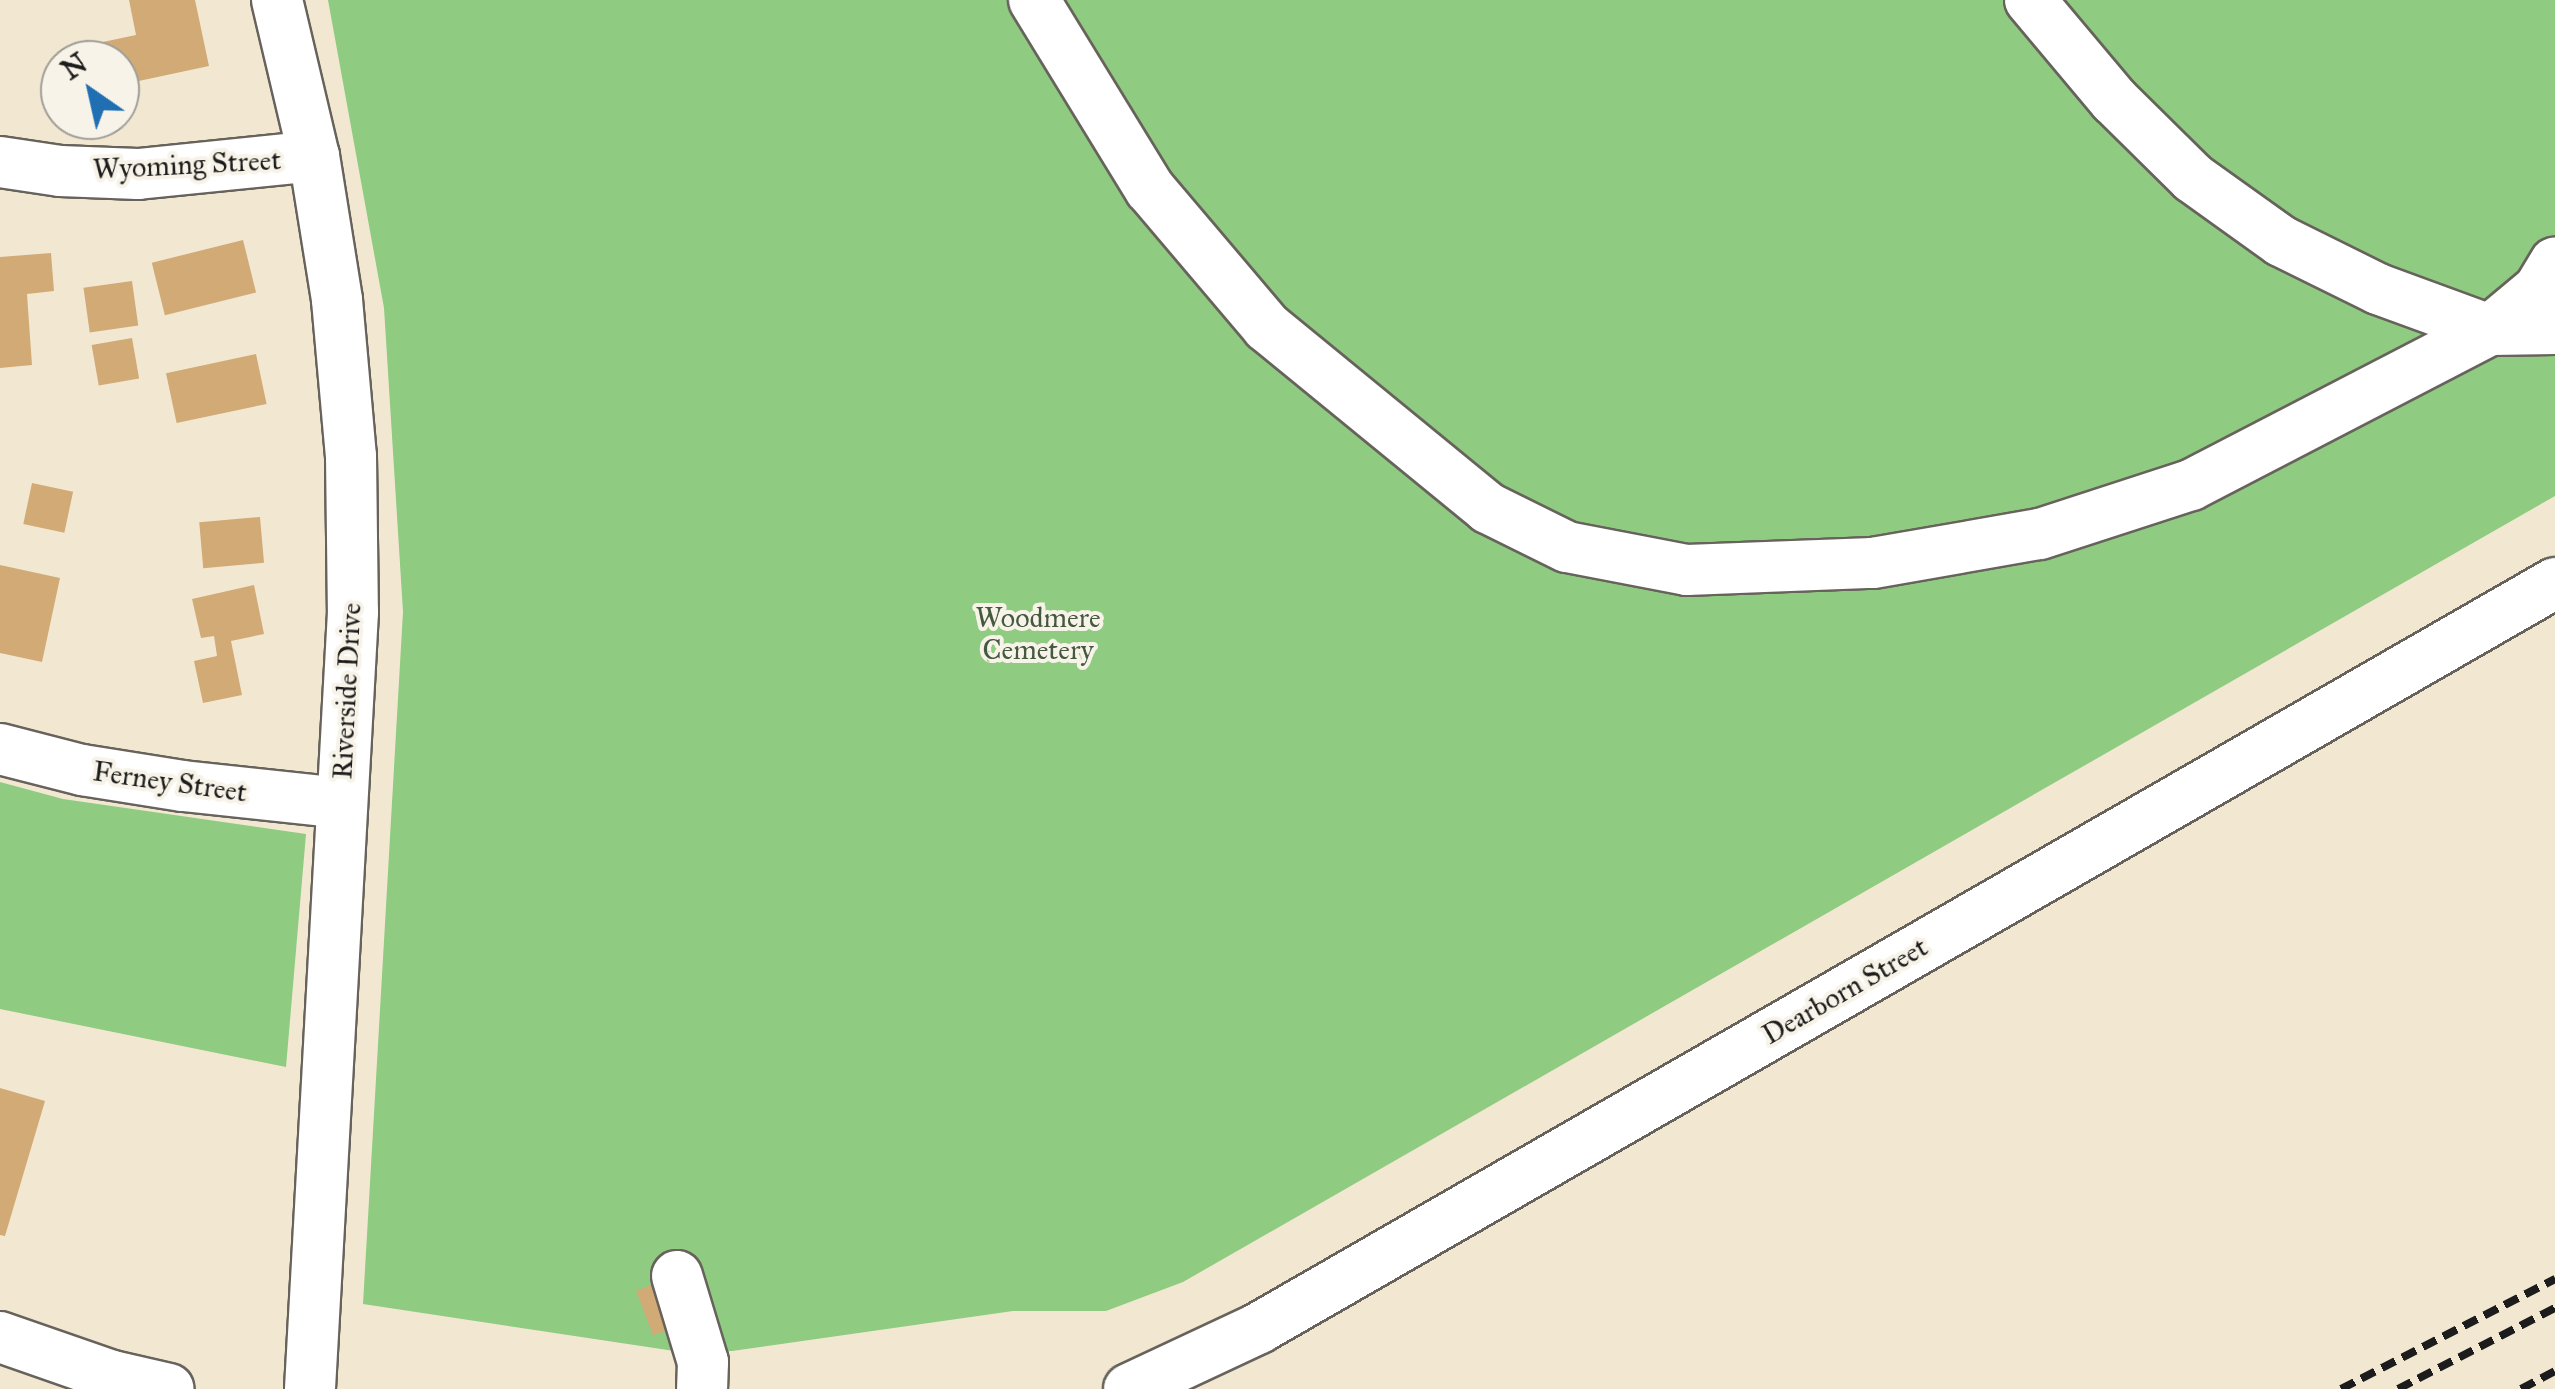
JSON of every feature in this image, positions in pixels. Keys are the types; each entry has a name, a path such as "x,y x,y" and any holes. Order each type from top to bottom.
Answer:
{"street":[{"name":"Riverside Drive","path":"277,0 314,156 338,300 351,456 353,612 310,1389"},
{"path":"1034,0 1150,188 1267,327 1488,508 1567,548 1687,570 1873,563 2040,534 2191,485 2490,330 2539,288 2555,262"},
{"path":"2030,0 2114,100 2208,188 2281,241 2378,289 2490,330 2555,329"},
{"name":"Wyoming Street","path":"0,162 60,171 138,174 314,156"},
{"name":"Dearborn Street","path":"1130,1389 1260,1328 2555,583"},
{"name":"Ferney Street","path":"0,750 82,770 183,786 342,803"},
{"path":"677,1276 703,1362 702,1389"},
{"path":"0,1337 112,1376 169,1389"}],"green space":[{"name":"Woodmere Cemetery","path":"328,0 2555,0 2555,496 1183,1282 1106,1311 1013,1311 732,1351 681,1352 363,1304 403,612 384,308"},
{"path":"0,782 63,799 306,834 286,1067 0,1009"}],"building":[{"path":"129,0 195,0 209,66 140,81 140,40 112,40 136,35"},
{"path":"243,240 256,292 165,315 152,263"},
{"path":"51,253 54,291 27,294 32,365 0,368 0,257"},
{"path":"132,281 138,326 90,332 83,288"},
{"path":"132,338 139,378 99,385 92,345"},
{"path":"256,354 267,404 177,423 166,373"},
{"path":"32,483 73,492 64,533 23,524"},
{"path":"260,517 264,563 203,568 199,522"},
{"path":"0,565 60,578 42,662 0,653"},
{"path":"254,585 264,634 231,641 242,695 203,703 194,661 217,656 214,636 201,638 192,599"},
{"path":"0,1088 45,1101 5,1236 0,1235"},
{"path":"664,1280 681,1325 653,1336 636,1291"}],"railway":[{"path":"2341,1389 2555,1279"},
{"path":"2398,1389 2555,1308"},
{"path":"2521,1389 2555,1371"}]}
